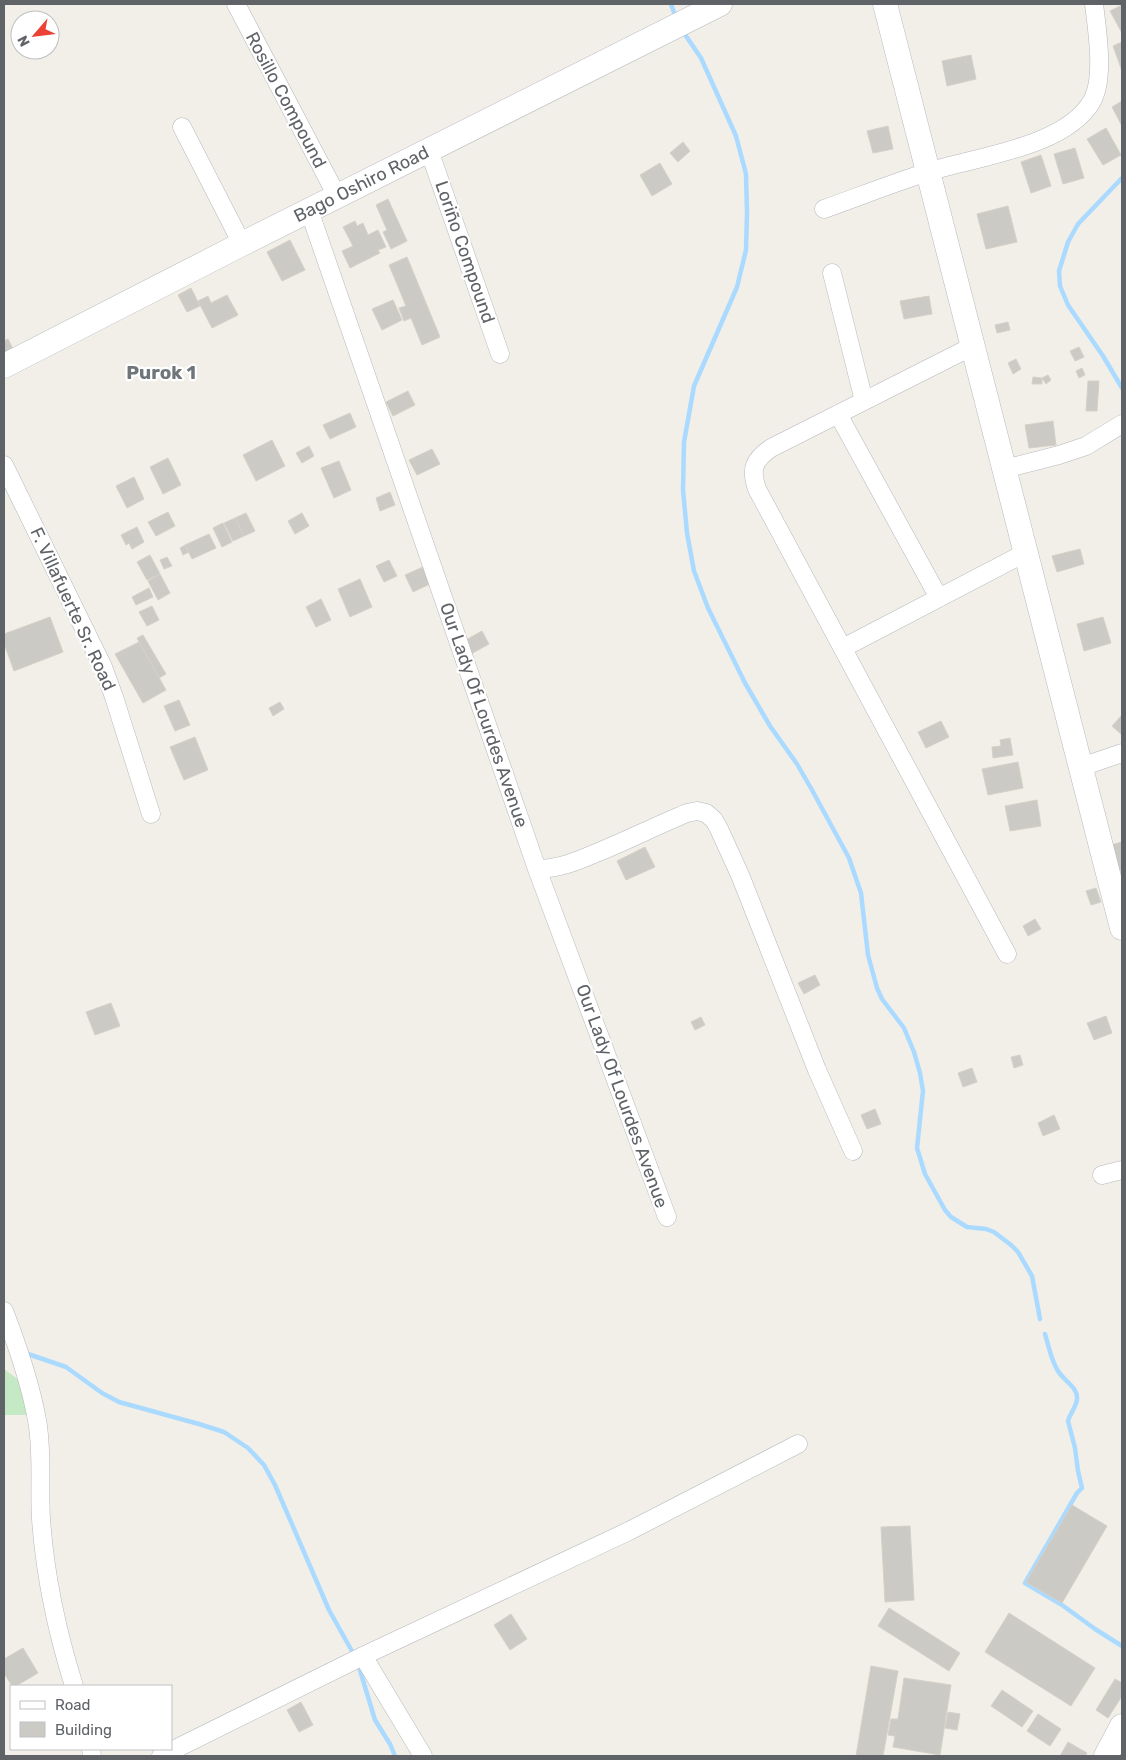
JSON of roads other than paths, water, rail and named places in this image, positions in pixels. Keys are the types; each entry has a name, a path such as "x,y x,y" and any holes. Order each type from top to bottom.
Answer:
{"street":[{"name":"Rosillo Compound","path":"236,4 337,196"},
{"name":"Bago Oshiro Road","path":"4,366 309,210 720,4"},
{"path":"885,4 1122,928"},
{"path":"824,209 928,172 1011,149 1064,129 1082,115 1093,100 1100,54 1094,4"},
{"path":"182,127 242,244"},
{"name":"Loriño Compound","path":"430,150 500,354"},
{"name":"Our Lady Of Lourdes Avenue","path":"309,210 537,869 667,1217"},
{"path":"832,273 864,401"},
{"path":"973,346 771,448 756,462 753,470 757,489 1007,954"},
{"path":"838,414 938,598"},
{"path":"1004,469 1086,446 1122,424"},
{"name":"F. Villafuerte Sr. Road","path":"4,465 11,496 103,666 151,814"},
{"path":"843,648 1025,553"},
{"path":"1081,767 1122,753"},
{"path":"537,869 556,868 582,859 687,813 697,811 706,813 714,820 740,875 817,1070 853,1151"},
{"path":"1102,1175 1122,1170"},
{"path":"4,1311 30,1385 38,1422 42,1462 41,1518 47,1567 56,1620 74,1685"},
{"path":"161,1756 364,1656 629,1531 798,1444"},
{"path":"364,1656 424,1756"},
{"path":"1109,1755 1122,1726"}],"waterway":[{"path":"671,4 676,18"},
{"path":"684,33 701,58 736,136 746,174 747,213 746,250 737,287 694,386 684,442 683,490 687,533 694,571 708,608 745,683 770,726 797,764 849,858 861,893 868,955 877,988 882,999 904,1028 920,1073 923,1091 917,1148 925,1174 945,1210 951,1217 967,1227 994,1232 1018,1252 1032,1276 1040,1319"},
{"path":"1122,178 1078,224 1068,242 1059,271 1060,286 1068,305 1103,356 1122,388"},
{"path":"1045,1334 1056,1367 1077,1395 1068,1421 1082,1488 1077,1493 1025,1583 1062,1605 1122,1646"},
{"path":"28,1354 66,1367 102,1393 119,1402 224,1432 248,1448 264,1465 275,1485 329,1610 353,1653"},
{"path":"359,1667 375,1720 395,1756"}],"district":[{"name":"Purok 1","path":"161,372"}]}
